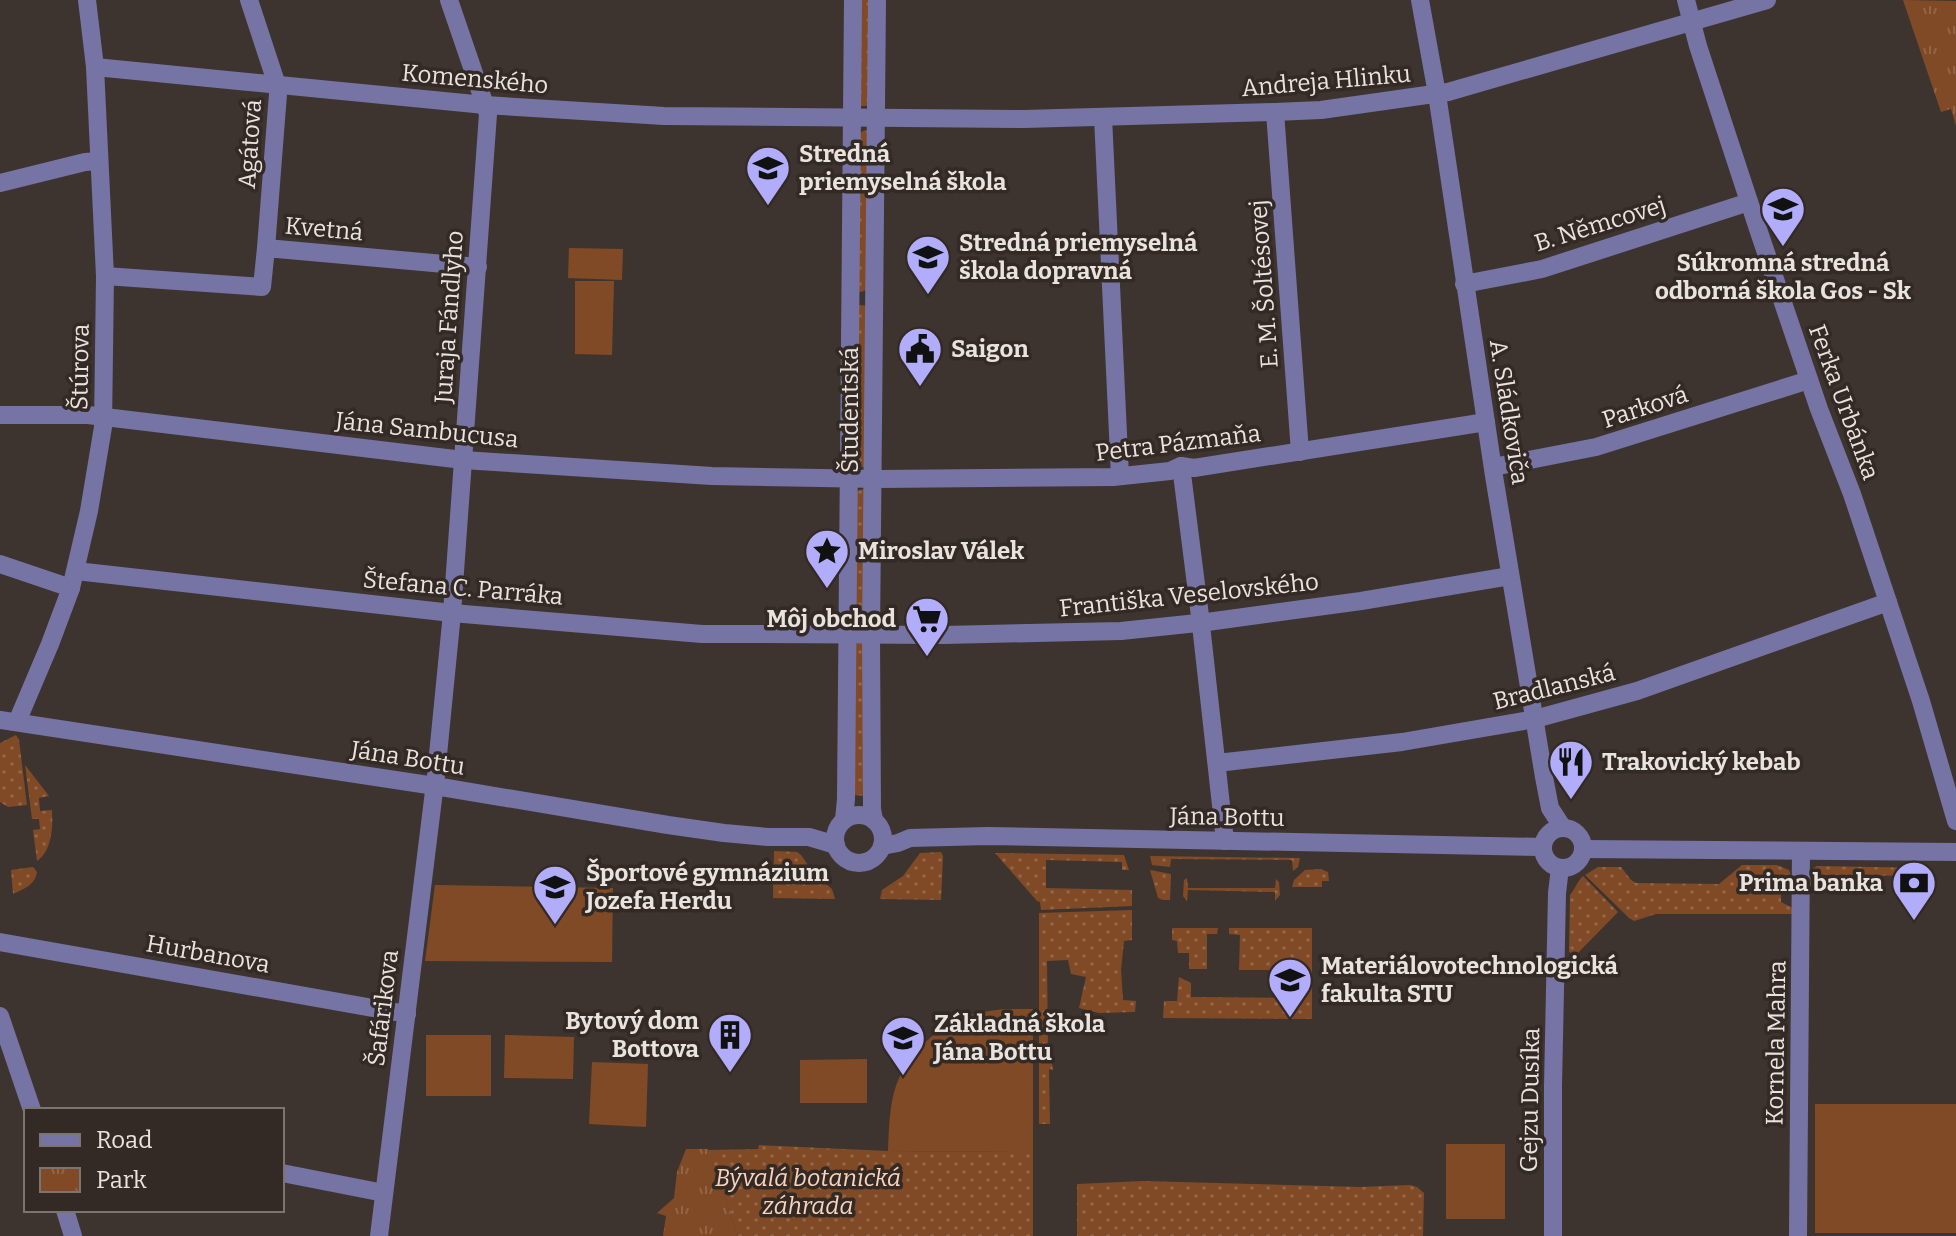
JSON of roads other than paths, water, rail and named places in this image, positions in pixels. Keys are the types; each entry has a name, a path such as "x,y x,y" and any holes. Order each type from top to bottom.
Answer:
{"street":[{"name":"Štúrova","path":"9,721 50,644 73,580 89,511 104,417 105,276 95,67 87,0"},
{"name":"Agátová","path":"249,0 277,85 266,248"},
{"name":"Juraja Fándlyho","path":"435,786 452,613 488,114 449,0"},
{"name":"Študentská","path":"839,831 846,799 853,0"},
{"name":"Študentská","path":"877,0 871,634 872,809 879,832"},
{"name":"A. Sládkoviča","path":"1420,0 1548,801 1563,828"},
{"name":"Ferka Urbánka","path":"1686,0 1690,22 1749,202 1921,701 1956,821"},
{"name":"Andreja Hlinku","path":"876,119 1103,117 1321,110 1437,94 1489,82 1767,0"},
{"name":"Komenského","path":"95,67 485,105 664,116 876,119"},
{"name":"E. M. Šoltésovej","path":"1275,112 1300,452"},
{"path":"1103,117 1120,476"},
{"path":"0,183 99,161"},
{"name":"B. Němcovej","path":"1464,284 1542,269 1749,202"},
{"name":"Kvetná","path":"105,276 262,287 266,248 478,267"},
{"name":"Parková","path":"1493,467 1596,447 1809,380"},
{"name":"Jána Sambucusa","path":"0,415 104,417 463,460 712,476 873,479"},
{"name":"Petra Pázmaňa","path":"873,479 1120,476 1170,471 1181,466 1194,468 1486,422"},
{"path":"1181,466 1225,841"},
{"name":"Štefana C. Parráka","path":"0,564 73,580 702,634 848,634"},
{"name":"Františka Veselovského","path":"848,634 1106,632 1361,601 1510,576"},
{"name":"Bradlanská","path":"1217,763 1402,742 1535,719 1637,691 1888,602"},
{"name":"Jána Bottu","path":"9,721 696,829 768,837 809,837 839,831 859,815 867,816 879,832 875,857 860,863 846,859 840,854 839,831"},
{"name":"Šafárikova","path":"379,1236 435,786"},
{"path":"1563,828 1576,833 1583,849 1581,856 1569,868 1553,866 1546,859 1543,847 1549,834 1563,828"},
{"name":"Jána Bottu","path":"879,832 898,831 910,838 988,836 1543,847"},
{"path":"1583,849 1956,852"},
{"name":"Kornela Mahra","path":"1798,1236 1801,851"},
{"name":"Gejzu Dusíka","path":"1553,1236 1553,1086 1560,868"},
{"name":"Hurbanova","path":"0,942 407,1014"},
{"path":"0,1016 31,1108"},
{"path":"284,1173 384,1193"},
{"path":"66,1212 73,1236"}],"place":[{"name":"Stredná priemyselná škola","path":"768,207"},
{"name":"Súkromná stredná odborná škola Gos - Sk","path":"1783,248"},
{"name":"Stredná priemyselná škola dopravná","path":"928,296"},
{"name":"Saigon","path":"920,388"},
{"name":"Miroslav Válek","path":"827,590"},
{"name":"Môj obchod","path":"927,658"},
{"name":"Trakovický kebab","path":"1571,801"},
{"name":"Prima banka","path":"1914,922"},
{"name":"Športové gymnázium Jozefa Herdu","path":"555,926"},
{"name":"Materiálovotechnologická fakulta STU","path":"1290,1019"},
{"name":"Bytový dom Bottova","path":"730,1074"},
{"name":"Základná škola Jána Bottu","path":"903,1077"}],"park label":[{"name":"Bývalá botanická záhrada","path":"808,1192"}]}
